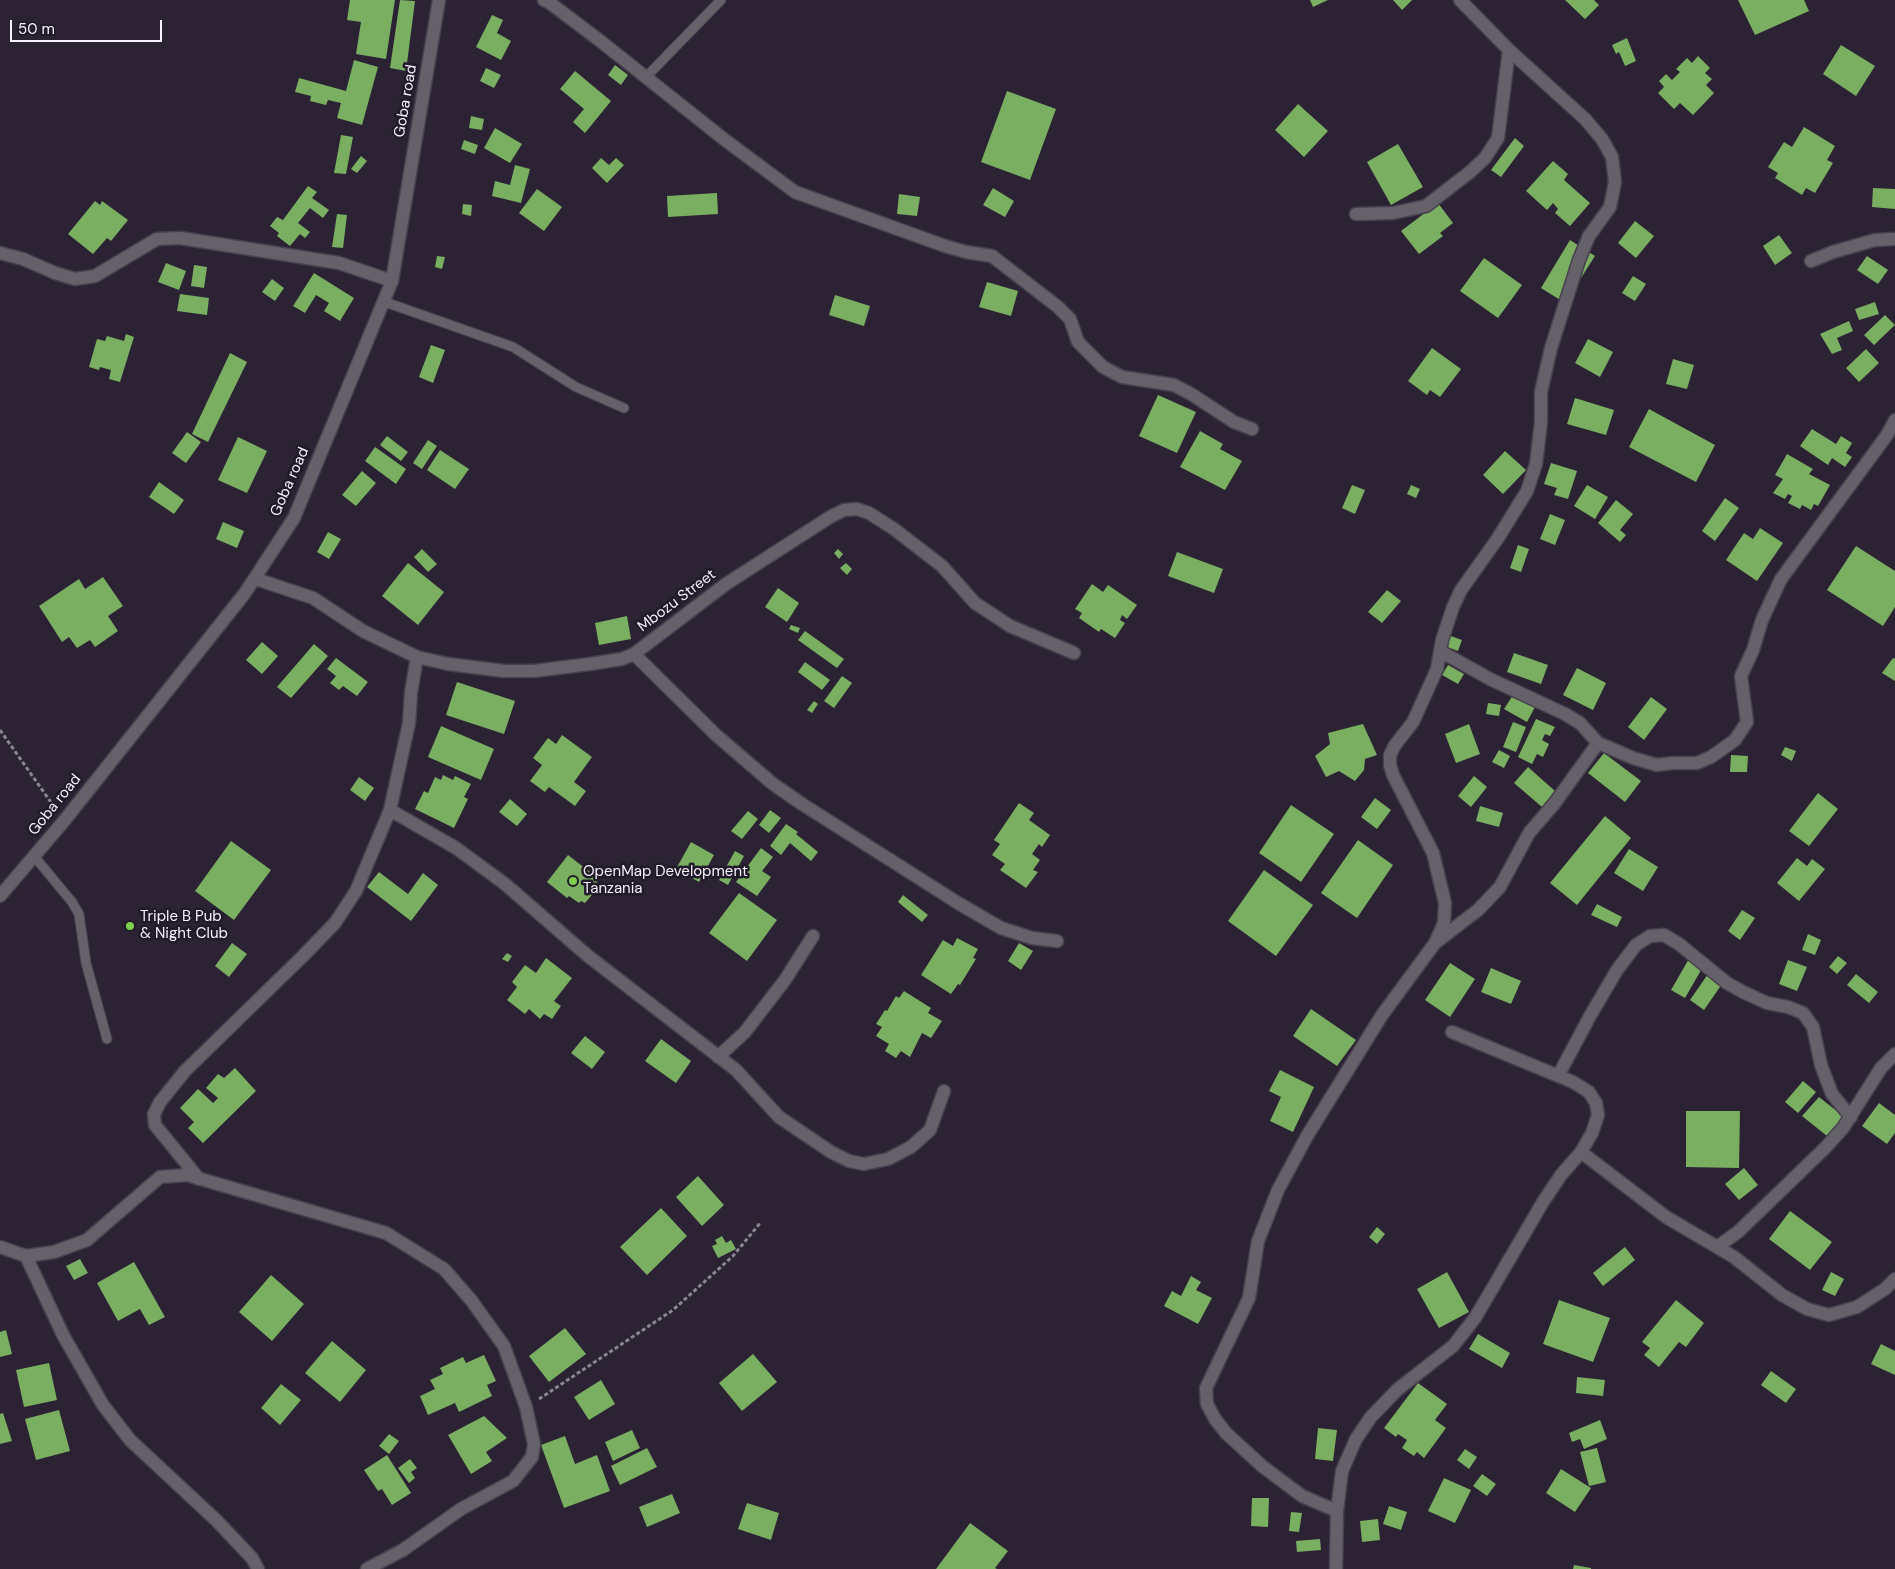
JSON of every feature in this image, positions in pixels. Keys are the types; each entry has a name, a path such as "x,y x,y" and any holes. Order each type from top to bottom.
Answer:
{"street":[{"name":"Goba road","path":"0,896 64,821 256,578 294,518 385,302 392,281 439,0"},
{"path":"544,0 550,2 794,192 945,246 992,256 1058,307 1070,319 1078,342 1103,367 1122,377 1174,385 1234,422 1252,429"},
{"path":"1337,1511 1302,1496 1262,1466 1226,1433 1215,1419 1207,1404 1206,1388 1249,1298 1258,1241 1278,1190 1306,1136 1382,1015 1435,942 1444,923 1445,903 1433,853 1393,775 1390,755 1395,745 1413,722 1424,700 1437,669 1440,651 1453,607 1461,590 1527,491 1536,464 1541,392 1551,348 1579,260 1590,236 1610,207 1615,182 1612,157 1602,139 1585,119 1509,50 1460,0"},
{"path":"1356,214 1392,213 1426,206 1485,158 1498,138 1509,50"},
{"path":"0,253 23,259 55,273 75,279 95,276 157,239 180,238 339,263 392,281"},
{"path":"1810,261 1875,240 1895,238"},
{"path":"1440,651 1490,679 1565,714 1580,723 1598,743 1633,758 1657,765 1697,763 1711,757 1735,740 1747,722 1741,676 1753,650 1762,620 1781,579 1887,435 1895,420"},
{"name":"Mbozu Street","path":"256,578 313,598 363,631 417,657 448,664 504,671 590,664 622,659 634,654 726,584 830,517 844,510 857,509 869,513 894,529 942,566 975,603 1010,626 1074,653"},
{"path":"634,654 716,735 773,784 802,804 1001,928 1032,938 1057,941"},
{"path":"199,1179 154,1125 154,1114 160,1102 185,1071 335,923 356,891 390,810 409,723 411,693 417,657"},
{"path":"1435,942 1462,924 1500,887 1529,833 1554,804 1598,743"},
{"path":"390,810 456,848 505,884 588,956 736,1070 779,1117 831,1152 849,1161 864,1164 888,1159 911,1147 930,1130 944,1091"},
{"path":"1558,1076 1590,1016 1622,964 1636,946 1650,936 1664,935 1679,944 1727,983 1767,1003 1788,1007 1802,1013 1814,1027 1821,1065 1832,1094 1851,1117"},
{"path":"718,1057 745,1032 785,980 813,936"},
{"path":"1336,1569 1337,1511 1342,1471 1356,1439 1371,1417 1397,1390 1454,1346 1476,1318 1543,1202 1561,1175 1581,1152 1592,1133 1598,1115 1596,1103 1589,1092 1558,1076 1452,1032"},
{"path":"1716,1247 1738,1232 1825,1148 1851,1117 1881,1068 1895,1054"},
{"path":"1581,1152 1666,1217 1734,1257 1782,1294 1807,1309 1829,1315 1857,1307 1884,1289 1895,1279"},
{"path":"0,1247 26,1256 54,1252 87,1240 160,1177 187,1175 386,1233 444,1269 472,1300 504,1346 526,1407 534,1444 532,1457 513,1481 461,1509 403,1550 366,1569"},
{"path":"26,1256 63,1335 103,1405 130,1440 216,1520 252,1558 258,1569"}],"lane":[{"path":"646,77 721,0"},
{"path":"385,302 512,347 576,387 624,408"},
{"path":"34,856 72,902 79,914 86,963 107,1039"}],"path":[{"path":"0,730 64,821"},
{"path":"526,1407 672,1310 733,1256 761,1222"}],"building":[{"path":"350,0 395,0 386,59 356,54 361,22 347,20"},
{"path":"400,0 415,1 406,71 390,68"},
{"path":"1310,0 1328,0 1313,7"},
{"path":"1393,0 1412,0 1402,10"},
{"path":"1565,0 1594,0 1599,5 1585,19"},
{"path":"1738,0 1804,0 1809,11 1755,35"},
{"path":"492,15 503,20 497,33 511,41 501,60 476,47"},
{"path":"1627,38 1636,61 1625,66 1619,52 1616,54 1612,45"},
{"path":"1841,45 1875,66 1856,96 1823,74"},
{"path":"1698,56 1710,68 1705,73 1712,79 1706,85 1714,93 1693,115 1680,103 1674,109 1658,93 1664,87 1659,81 1666,74 1672,80 1680,72 1676,69 1687,58 1692,63"},
{"path":"354,60 378,67 362,125 337,118 341,103 328,100 326,105 310,101 311,96 295,92 299,78 346,91"},
{"path":"615,65 628,75 621,85 608,75"},
{"path":"486,68 501,75 494,88 480,81"},
{"path":"575,71 611,101 585,133 573,122 584,109 560,89"},
{"path":"1007,91 1056,109 1030,180 981,162"},
{"path":"1298,104 1328,131 1304,157 1275,130"},
{"path":"471,116 484,119 482,130 469,128"},
{"path":"1804,127 1835,146 1827,160 1833,163 1815,193 1806,188 1802,195 1775,178 1778,173 1768,167 1784,142 1792,147"},
{"path":"495,128 522,144 510,163 484,148"},
{"path":"341,135 353,137 346,174 334,173"},
{"path":"1515,138 1524,146 1501,177 1491,170"},
{"path":"464,140 478,145 475,154 461,149"},
{"path":"1398,144 1423,187 1391,205 1367,162"},
{"path":"361,156 367,161 357,173 351,169"},
{"path":"601,158 609,165 616,158 624,165 607,183 592,168"},
{"path":"1553,161 1568,174 1564,180 1590,203 1570,226 1555,213 1558,209 1553,203 1547,210 1526,191"},
{"path":"515,165 530,169 521,203 492,196 495,181 510,185"},
{"path":"308,186 317,192 312,198 329,210 323,218 310,208 298,223 310,232 305,238 300,234 290,246 277,236 279,233 270,226 277,217 283,220"},
{"path":"993,188 1014,201 1005,217 983,205"},
{"path":"1873,188 1895,189 1895,209 1872,207"},
{"path":"537,189 562,207 544,231 519,213"},
{"path":"717,193 718,214 668,217 667,196"},
{"path":"899,194 920,197 917,216 897,214"},
{"path":"95,201 100,205 102,201 128,220 111,241 107,238 93,254 68,234"},
{"path":"1438,203 1453,223 1440,233 1443,236 1419,254 1401,231"},
{"path":"463,204 472,205 471,216 462,214"},
{"path":"337,214 347,215 343,248 332,247"},
{"path":"1635,221 1654,236 1636,258 1618,243"},
{"path":"1779,235 1792,253 1775,265 1763,246"},
{"path":"1570,240 1595,256 1565,303 1541,288"},
{"path":"437,256 445,257 442,269 435,267"},
{"path":"1867,256 1888,270 1878,284 1857,270"},
{"path":"1484,258 1522,285 1498,318 1460,291"},
{"path":"166,263 186,271 179,290 158,282"},
{"path":"194,265 207,267 204,288 191,286"},
{"path":"314,273 354,298 340,321 324,311 329,303 316,295 305,313 293,306"},
{"path":"1633,276 1646,284 1635,301 1622,293"},
{"path":"272,279 284,288 275,301 262,292"},
{"path":"987,282 1018,291 1011,316 979,307"},
{"path":"180,294 209,298 207,315 177,311"},
{"path":"835,295 870,306 864,326 829,315"},
{"path":"1875,302 1879,314 1859,320 1855,309"},
{"path":"1885,315 1895,325 1874,345 1864,335"},
{"path":"1849,321 1853,331 1837,338 1842,350 1832,354 1820,334"},
{"path":"126,334 134,337 120,382 109,379 111,370 100,367 99,370 89,367 97,339 105,341 107,336 124,341"},
{"path":"1588,339 1613,352 1600,377 1575,363"},
{"path":"431,345 445,350 433,383 419,377"},
{"path":"1432,348 1461,369 1440,397 1430,390 1427,395 1408,381"},
{"path":"1866,349 1879,363 1859,382 1846,368"},
{"path":"230,353 247,362 208,442 192,434"},
{"path":"1673,359 1694,365 1687,389 1666,384"},
{"path":"1158,395 1196,412 1177,453 1139,436"},
{"path":"1575,398 1614,410 1606,435 1567,424"},
{"path":"1649,409 1715,445 1696,482 1629,447"},
{"path":"1812,429 1836,444 1841,436 1852,443 1846,453 1852,457 1845,467 1832,458 1828,465 1800,446"},
{"path":"1200,431 1223,444 1220,449 1242,461 1225,490 1180,467"},
{"path":"187,432 201,442 186,463 172,453"},
{"path":"387,436 408,452 401,461 380,445"},
{"path":"238,437 267,451 247,493 218,480"},
{"path":"428,440 437,446 422,469 413,463"},
{"path":"375,447 406,469 396,484 365,461"},
{"path":"440,450 469,469 455,489 427,470"},
{"path":"1505,451 1526,470 1503,494 1483,475"},
{"path":"1787,454 1813,469 1809,474 1830,485 1818,506 1814,504 1811,510 1802,505 1800,509 1788,503 1792,496 1788,494 1785,499 1773,493 1783,479 1775,475"},
{"path":"1551,463 1577,471 1568,499 1554,495 1557,488 1544,484"},
{"path":"362,471 376,483 356,506 342,495"},
{"path":"159,482 184,500 174,514 149,497"},
{"path":"1352,485 1365,490 1355,514 1342,508"},
{"path":"1411,485 1420,489 1416,498 1407,494"},
{"path":"1587,485 1608,497 1595,519 1574,506"},
{"path":"1725,498 1739,508 1715,541 1702,531"},
{"path":"1616,500 1633,514 1620,530 1626,535 1620,542 1598,523"},
{"path":"1550,514 1565,520 1555,545 1540,539"},
{"path":"223,522 244,531 237,548 216,539"},
{"path":"1760,528 1783,543 1757,581 1726,560 1744,533 1753,539"},
{"path":"328,532 341,539 329,559 317,552"},
{"path":"1518,545 1529,549 1521,572 1510,568"},
{"path":"1856,546 1895,571 1895,607 1883,626 1827,590"},
{"path":"422,549 437,564 428,572 414,557"},
{"path":"838,549 843,554 839,559 834,553"},
{"path":"1177,552 1223,569 1214,593 1168,576"},
{"path":"408,563 444,592 418,625 382,596"},
{"path":"846,563 852,569 847,575 840,568"},
{"path":"103,577 123,606 108,616 118,631 95,647 90,640 77,648 69,637 62,642 39,606 79,579 85,589"},
{"path":"1092,584 1103,592 1108,585 1137,605 1127,619 1122,615 1120,620 1125,623 1115,638 1101,629 1099,632 1079,618 1082,613 1075,609"},
{"path":"778,588 799,603 787,622 765,607"},
{"path":"1387,590 1401,601 1382,623 1368,612"},
{"path":"627,616 631,639 599,645 595,623"},
{"path":"791,625 800,628 798,633 789,629"},
{"path":"805,631 844,659 837,668 798,640"},
{"path":"1448,635 1462,640 1458,651 1444,646"},
{"path":"262,642 278,656 262,674 246,660"},
{"path":"314,644 328,656 291,698 277,687"},
{"path":"1514,653 1548,665 1541,684 1507,672"},
{"path":"336,658 368,682 357,696 343,686 339,690 330,683 336,676 327,669"},
{"path":"1893,658 1895,659 1895,681 1882,673"},
{"path":"805,662 830,680 822,690 798,672"},
{"path":"1448,665 1464,674 1458,684 1442,675"},
{"path":"1577,668 1606,683 1593,710 1563,695"},
{"path":"842,676 852,683 834,708 824,701"},
{"path":"457,682 515,701 504,734 446,715"},
{"path":"1513,695 1535,707 1527,722 1504,709"},
{"path":"1651,697 1667,709 1644,740 1628,727"},
{"path":"814,701 818,704 812,713 807,710"},
{"path":"1488,703 1501,705 1499,716 1486,714"},
{"path":"1536,719 1555,727 1550,736 1545,734 1542,740 1549,744 1543,757 1537,754 1532,764 1518,757"},
{"path":"1513,722 1526,727 1516,752 1503,747"},
{"path":"1363,724 1377,755 1365,759 1364,770 1355,781 1339,771 1326,777 1315,756 1330,744 1328,733"},
{"path":"1469,724 1480,754 1456,763 1445,734"},
{"path":"441,726 494,749 481,780 428,757"},
{"path":"562,735 592,757 574,782 586,791 575,806 549,787 545,792 530,781 542,765 533,758 548,738 556,744"},
{"path":"1785,747 1796,751 1792,761 1781,755"},
{"path":"1499,750 1510,756 1504,768 1492,762"},
{"path":"1604,753 1641,781 1625,802 1588,773"},
{"path":"1731,755 1748,756 1747,772 1730,772"},
{"path":"1528,767 1555,791 1542,807 1514,783"},
{"path":"443,775 453,780 455,776 471,784 464,797 468,799 454,828 415,809 424,791 428,793 435,777 441,780"},
{"path":"1474,776 1487,787 1471,807 1458,796"},
{"path":"359,777 374,788 365,801 350,790"},
{"path":"1818,793 1838,809 1809,846 1789,831"},
{"path":"1375,798 1391,810 1377,829 1361,817"},
{"path":"510,799 527,814 517,826 499,812"},
{"path":"1019,803 1034,813 1029,820 1050,835 1042,847 1039,844 1032,854 1040,860 1033,870 1038,872 1026,888 1000,870 1005,864 992,855 1000,844 994,840"},
{"path":"1291,805 1334,834 1301,882 1259,853"},
{"path":"1480,806 1503,813 1499,827 1476,821"},
{"path":"770,810 781,818 769,833 759,825"},
{"path":"748,811 758,819 742,839 731,831"},
{"path":"1605,816 1631,838 1577,905 1550,883"},
{"path":"786,824 798,832 796,834 818,852 811,861 790,843 781,855 770,846"},
{"path":"1358,840 1393,865 1357,918 1321,893"},
{"path":"231,841 271,870 234,920 195,891"},
{"path":"691,842 714,855 699,882 676,869"},
{"path":"761,848 773,857 762,871 771,877 757,896 736,882"},
{"path":"1629,849 1658,867 1643,891 1614,873"},
{"path":"735,851 744,856 728,885 719,880"},
{"name":"OpenMap Development Tanzania","path":"568,855 599,879 594,887 597,889 585,903 581,901 579,903 569,896 567,898 547,882"},
{"path":"1797,858 1807,866 1812,859 1825,869 1799,901 1777,883"},
{"path":"1264,870 1313,905 1276,956 1228,921"},
{"path":"379,872 408,894 423,873 438,885 411,921 367,887"},
{"path":"739,893 777,920 747,961 709,933"},
{"path":"903,895 928,915 922,922 898,902"},
{"path":"1597,904 1622,917 1617,927 1591,915"},
{"path":"1742,910 1755,918 1740,940 1728,931"},
{"path":"1808,934 1821,940 1815,955 1802,950"},
{"path":"957,938 978,949 973,958 976,959 960,985 958,984 951,994 921,975 943,940 953,946"},
{"path":"232,943 247,954 229,977 215,966"},
{"path":"1019,943 1033,951 1021,970 1008,961"},
{"path":"507,953 512,956 508,962 502,959"},
{"path":"1838,956 1847,963 1837,974 1829,967"},
{"path":"1690,957 1704,965 1685,998 1671,990"},
{"path":"546,958 572,978 554,1001 561,1006 552,1019 544,1014 540,1019 529,1009 525,1014 507,1000 517,987 512,982 525,965 536,973"},
{"path":"1788,960 1807,967 1797,991 1779,984"},
{"path":"1450,963 1475,979 1450,1017 1425,1000"},
{"path":"1491,968 1521,981 1511,1004 1481,992"},
{"path":"1708,974 1722,984 1704,1010 1690,1000"},
{"path":"1856,974 1878,992 1869,1003 1847,985"},
{"path":"904,991 931,1008 928,1013 942,1021 931,1038 922,1033 910,1057 901,1051 896,1058 885,1051 889,1044 876,1036 882,1027 876,1024 896,996 899,998"},
{"path":"1311,1009 1356,1040 1337,1066 1293,1036"},
{"path":"585,1036 605,1052 592,1069 571,1053"},
{"path":"661,1039 691,1061 676,1083 645,1061"},
{"path":"235,1068 256,1091 203,1143 188,1128 194,1122 180,1108 198,1089 213,1103 218,1098 206,1088 218,1074 224,1078"},
{"path":"1280,1070 1314,1087 1293,1132 1270,1121 1281,1097 1269,1091"},
{"path":"1803,1081 1816,1092 1798,1113 1785,1102"},
{"path":"1819,1097 1848,1120 1832,1140 1802,1116"},
{"path":"1879,1103 1895,1115 1895,1133 1887,1144 1862,1126"},
{"path":"1686,1111 1740,1111 1739,1168 1686,1167"},
{"path":"1744,1168 1758,1185 1739,1200 1725,1184"},
{"path":"698,1176 724,1205 702,1226 676,1197"},
{"path":"661,1208 687,1236 647,1275 620,1247"},
{"path":"1790,1211 1832,1242 1810,1270 1769,1239"},
{"path":"1377,1227 1385,1234 1377,1244 1369,1237"},
{"path":"722,1236 726,1243 731,1240 736,1249 718,1258 712,1246 717,1244 715,1240"},
{"path":"1625,1247 1635,1260 1603,1286 1593,1273"},
{"path":"80,1259 88,1273 74,1280 66,1266"},
{"path":"134,1262 165,1317 149,1325 140,1309 118,1321 97,1283"},
{"path":"1447,1272 1469,1312 1439,1328 1417,1289"},
{"path":"1831,1272 1844,1279 1835,1296 1822,1290"},
{"path":"271,1275 304,1304 272,1341 239,1312"},
{"path":"1191,1276 1201,1282 1196,1290 1212,1298 1198,1324 1164,1306 1172,1291 1181,1296"},
{"path":"1559,1300 1610,1318 1593,1362 1543,1344"},
{"path":"1676,1300 1704,1323 1686,1347 1679,1342 1659,1367 1644,1355 1650,1348 1642,1342"},
{"path":"565,1328 586,1354 549,1382 529,1356"},
{"path":"6,1330 12,1354 0,1357 0,1332"},
{"path":"1478,1334 1510,1353 1502,1368 1469,1349"},
{"path":"332,1341 366,1370 340,1402 305,1373"},
{"path":"1881,1344 1895,1351 1895,1375 1871,1364"},
{"path":"753,1354 777,1382 742,1411 719,1383"},
{"path":"484,1355 496,1381 487,1385 492,1396 459,1412 455,1403 428,1415 420,1396 435,1389 430,1380 443,1374 440,1368 463,1357 466,1363"},
{"path":"49,1363 57,1400 24,1407 16,1370"},
{"path":"1771,1371 1796,1389 1786,1403 1761,1385"},
{"path":"1577,1377 1605,1380 1603,1396 1576,1393"},
{"path":"601,1380 615,1404 589,1420 574,1397"},
{"path":"1418,1383 1447,1404 1435,1420 1446,1428 1424,1458 1417,1452 1414,1456 1402,1448 1407,1440 1398,1434 1396,1437 1384,1428"},
{"path":"281,1384 301,1400 280,1425 261,1408"},
{"path":"59,1410 70,1451 36,1460 25,1419"},
{"path":"3,1413 12,1441 0,1444 0,1414"},
{"path":"484,1416 507,1438 486,1452 492,1461 471,1474 448,1435"},
{"path":"1600,1420 1607,1439 1584,1449 1580,1439 1572,1442 1569,1433"},
{"path":"1318,1428 1337,1430 1333,1461 1315,1459"},
{"path":"632,1430 640,1448 613,1461 605,1442"},
{"path":"389,1434 399,1441 389,1454 379,1446"},
{"path":"565,1436 575,1464 597,1455 610,1491 564,1508 541,1445"},
{"path":"647,1448 657,1467 620,1485 611,1466"},
{"path":"1597,1448 1606,1482 1589,1486 1580,1452"},
{"path":"1465,1449 1477,1457 1469,1469 1457,1460"},
{"path":"387,1455 411,1493 392,1505 382,1489 378,1491 364,1470"},
{"path":"410,1459 417,1468 411,1472 415,1478 409,1483 398,1468"},
{"path":"1561,1469 1591,1488 1575,1512 1546,1493"},
{"path":"1482,1474 1496,1484 1487,1496 1473,1486"},
{"path":"1444,1478 1471,1490 1455,1523 1428,1511"},
{"path":"672,1494 680,1513 647,1527 639,1507"},
{"path":"1252,1498 1269,1498 1268,1527 1251,1526"},
{"path":"747,1503 779,1513 771,1540 738,1529"},
{"path":"1389,1506 1407,1512 1401,1530 1383,1524"},
{"path":"1291,1512 1302,1513 1299,1532 1289,1531"},
{"path":"1378,1519 1380,1540 1362,1542 1360,1521"},
{"path":"970,1523 1008,1551 995,1568 997,1569 936,1569"},
{"path":"1320,1539 1321,1550 1297,1552 1296,1541"},
{"path":"1574,1565 1591,1568 1591,1569 1573,1569"}],"place":[{"name":"OpenMap Development Tanzania","path":"573,881"},
{"name":"Triple B Pub & Night Club","path":"130,926"}]}
